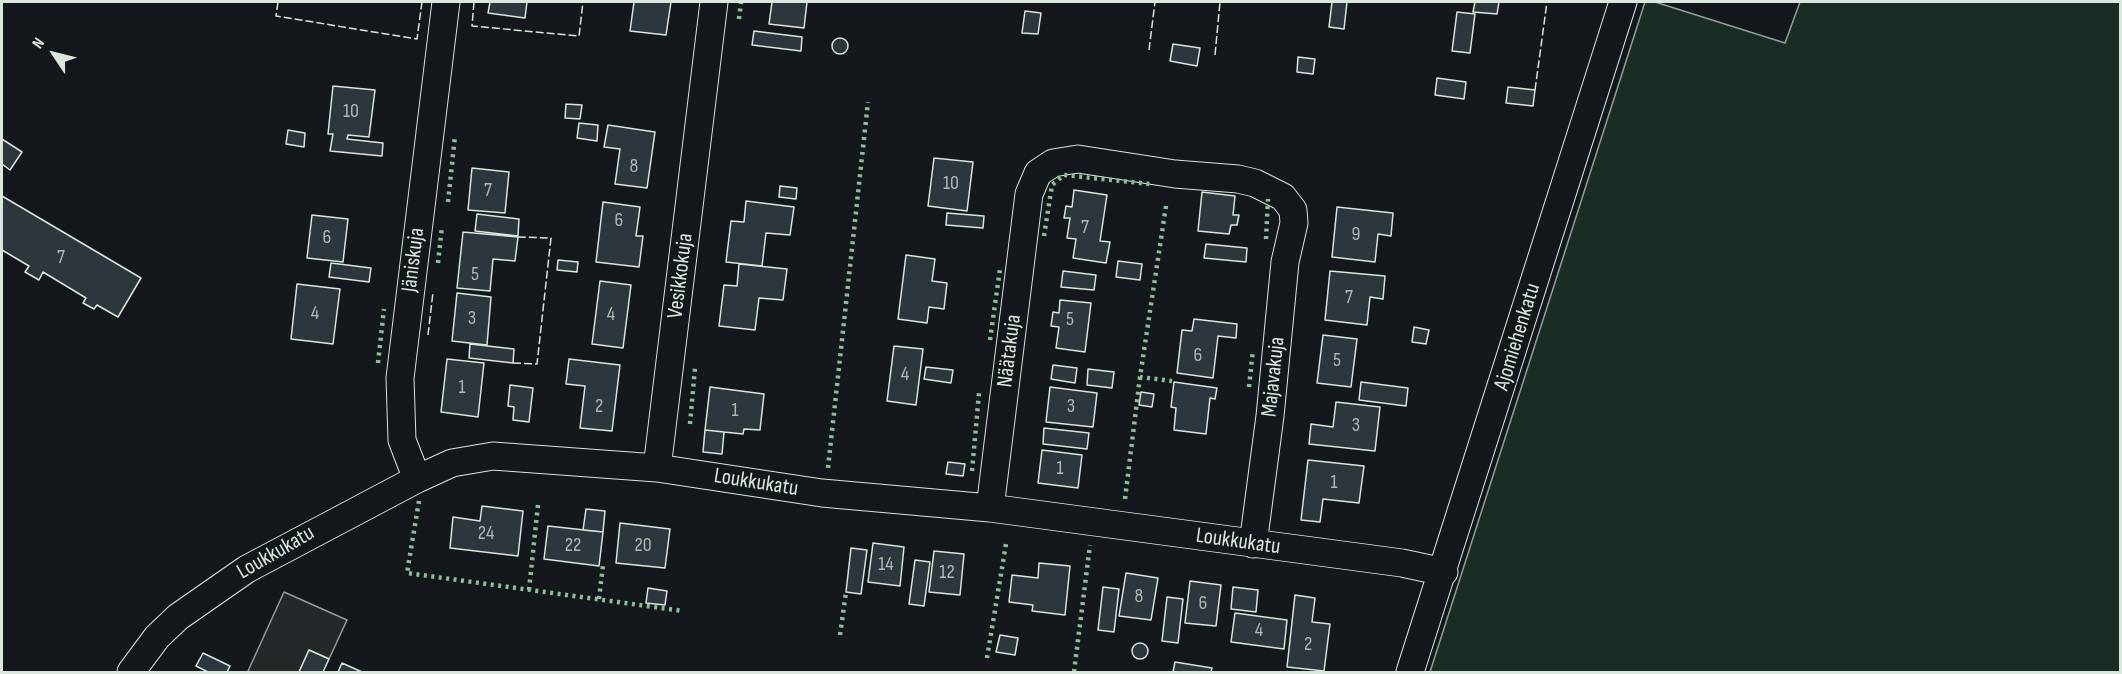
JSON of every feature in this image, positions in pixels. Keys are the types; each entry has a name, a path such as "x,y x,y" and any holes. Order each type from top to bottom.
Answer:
{"street":[{"name":"Jäniskuja","path":"417,479 402,440 400,378 446,2"},
{"name":"Vesikkokuja","path":"657,468 714,2"},
{"name":"Ajomiehenkatu","path":"1410,672 1444,572 1623,2"},
{"name":"Majavakuja","path":"1029,194 1033,182 1044,167 1053,163 1078,159 1175,174 1255,183 1283,197 1293,210 1294,223 1285,262 1270,416 1253,544"},
{"name":"Näätakuja","path":"990,508 1029,194"},
{"name":"Loukkukatu","path":"131,672 157,637 200,600 246,569 417,479 452,463 493,456 657,468 822,493 990,508 1402,563 1444,572"}],"green space":[{"path":"1645,2 1655,2 1785,43 1800,2 2120,2 2120,672 1430,672"}],"shaded area":[{"path":"284,592 347,620 329,659 309,650 299,672 250,672 248,671"}],"building":[{"path":"490,2 527,2 525,18 488,13"},
{"path":"634,2 671,2 666,35 630,31"},
{"path":"772,2 807,2 804,28 769,24"},
{"path":"1332,2 1347,2 1344,29 1329,27"},
{"path":"1475,2 1499,2 1497,14 1473,12"},
{"path":"1025,11 1041,13 1038,34 1022,33"},
{"path":"1457,12 1475,14 1470,53 1452,51"},
{"path":"754,31 802,37 801,51 752,45"},
{"path":"837,38 843,38 848,46 846,52 837,54 832,49 832,43"},
{"path":"1173,44 1200,48 1197,66 1170,61"},
{"path":"1298,57 1315,59 1313,74 1297,72"},
{"path":"1437,78 1466,82 1464,99 1435,95"},
{"path":"333,86 375,90 369,137 348,135 347,139 383,143 382,156 330,151 333,134 328,134"},
{"path":"1508,87 1535,90 1533,106 1506,103"},
{"path":"566,104 582,105 580,119 565,118"},
{"path":"579,123 598,125 597,141 577,138"},
{"path":"608,125 655,132 647,188 615,184 620,149 604,147"},
{"path":"288,130 305,133 304,147 286,144"},
{"path":"2,139 22,152 10,170 2,164"},
{"path":"934,158 973,162 967,211 928,206"},
{"path":"472,168 509,172 505,213 468,210"},
{"path":"780,186 797,188 796,199 779,197"},
{"path":"1074,190 1107,195 1100,241 1110,242 1106,263 1073,258 1076,239 1067,238 1070,218 1064,218 1066,206 1072,207"},
{"path":"1202,192 1235,196 1233,215 1239,215 1237,225 1231,225 1229,234 1198,231"},
{"path":"2,196 141,278 118,317 97,305 94,309 83,303 86,298 43,272 39,280 25,272 29,266 2,250"},
{"path":"746,201 794,207 790,235 766,233 762,266 726,262 731,221 744,222"},
{"path":"603,202 640,207 636,236 643,236 639,267 596,262"},
{"path":"1337,207 1393,213 1391,236 1378,234 1375,262 1332,257"},
{"path":"947,213 984,216 983,228 946,225"},
{"path":"477,214 519,219 518,236 475,231"},
{"path":"312,215 348,219 343,262 307,258"},
{"path":"463,232 518,237 515,261 493,259 490,291 457,288"},
{"path":"1206,244 1247,248 1246,262 1204,258"},
{"path":"906,255 935,259 932,281 947,283 944,309 929,307 927,323 898,319"},
{"path":"558,260 578,262 577,272 557,270"},
{"path":"1118,261 1142,264 1140,280 1116,277"},
{"path":"331,263 371,268 369,282 329,277"},
{"path":"739,264 787,269 783,300 759,298 755,330 719,326 724,285 737,286"},
{"path":"1063,271 1096,275 1094,290 1061,287"},
{"path":"1330,271 1385,276 1383,299 1370,297 1367,325 1325,320"},
{"path":"600,281 631,285 623,348 592,344"},
{"path":"297,284 340,289 333,344 291,339"},
{"path":"457,293 491,297 487,345 452,341"},
{"path":"1060,300 1091,303 1085,352 1056,348 1059,327 1051,326 1053,312 1059,313"},
{"path":"1194,319 1237,324 1236,338 1218,336 1213,378 1177,373 1182,330 1192,331"},
{"path":"1414,327 1429,330 1426,344 1412,342"},
{"path":"1323,335 1357,339 1351,387 1317,383"},
{"path":"470,344 514,349 513,363 469,358"},
{"path":"894,346 923,349 916,405 887,401"},
{"path":"447,359 484,363 478,417 441,412"},
{"path":"569,359 620,365 612,431 580,428 585,386 566,384"},
{"path":"1053,365 1077,368 1075,383 1051,379"},
{"path":"926,367 953,370 951,383 924,379"},
{"path":"1088,369 1114,372 1112,388 1087,385"},
{"path":"1174,382 1217,388 1215,399 1210,398 1206,434 1174,430 1176,408 1171,407"},
{"path":"1361,382 1408,388 1406,406 1359,400"},
{"path":"510,385 533,388 529,422 513,420 514,407 508,406"},
{"path":"710,387 764,394 760,430 744,429 743,434 705,430"},
{"path":"1050,387 1097,393 1093,427 1046,422"},
{"path":"1141,392 1154,394 1152,407 1139,405"},
{"path":"1336,402 1380,407 1375,451 1309,444 1311,424 1333,427"},
{"path":"1044,428 1089,433 1087,449 1043,444"},
{"path":"705,430 724,432 722,454 703,452"},
{"path":"1042,450 1082,455 1078,488 1038,483"},
{"path":"1308,460 1364,466 1359,503 1323,499 1320,522 1301,520"},
{"path":"948,462 965,464 963,476 946,474"},
{"path":"482,506 523,511 518,556 450,548 453,517 480,521"},
{"path":"586,509 605,511 603,532 583,530"},
{"path":"620,523 670,529 665,568 616,563"},
{"path":"548,526 603,532 599,566 544,559"},
{"path":"873,543 904,547 900,586 868,582"},
{"path":"851,548 867,550 861,594 846,592"},
{"path":"934,551 964,554 960,595 929,592"},
{"path":"915,560 930,562 924,606 909,604"},
{"path":"1039,563 1070,566 1065,615 1032,611 1033,605 1009,602 1012,575 1038,578"},
{"path":"1126,573 1158,578 1151,620 1119,616"},
{"path":"1190,581 1221,585 1216,626 1185,623"},
{"path":"1103,587 1119,589 1114,632 1098,630"},
{"path":"1233,587 1258,590 1256,612 1231,609"},
{"path":"648,588 667,591 665,605 646,603"},
{"path":"1295,595 1315,598 1312,622 1330,624 1324,671 1287,667"},
{"path":"1167,597 1183,599 1178,643 1162,641"},
{"path":"1235,613 1287,620 1284,649 1231,642"},
{"path":"1000,635 1018,638 1015,655 996,652"},
{"path":"1137,643 1143,643 1148,651 1146,657 1137,659 1132,654 1132,648"},
{"path":"309,650 329,659 323,672 299,672"},
{"path":"203,653 230,666 227,672 208,672 196,666"},
{"path":"1175,662 1212,668 1211,672 1173,672"},
{"path":"342,663 362,672 338,672"}],"hedge":[{"path":"739,19 741,2"},
{"path":"828,468 868,102"},
{"path":"448,202 455,136"},
{"path":"1044,236 1052,185 1064,175 1150,184"},
{"path":"1266,239 1268,199"},
{"path":"1166,206 1140,377 1172,381"},
{"path":"438,263 442,226"},
{"path":"990,340 1000,269"},
{"path":"378,363 384,309"},
{"path":"1249,387 1253,350"},
{"path":"690,424 695,368"},
{"path":"1125,499 1140,377"},
{"path":"972,471 979,393"},
{"path":"419,501 407,573 683,611"},
{"path":"529,590 538,505"},
{"path":"987,658 1006,544"},
{"path":"1074,672 1090,545"},
{"path":"599,599 603,565"},
{"path":"840,635 846,592"}],"fence":[{"path":"278,2 276,16 417,39 422,2"},
{"path":"474,2 472,26 579,36 583,2"},
{"path":"1149,50 1155,2"},
{"path":"1215,55 1220,2"},
{"path":"1535,90 1547,2"},
{"path":"513,363 537,364 551,238 518,237"},
{"path":"428,335 433,292"}]}
